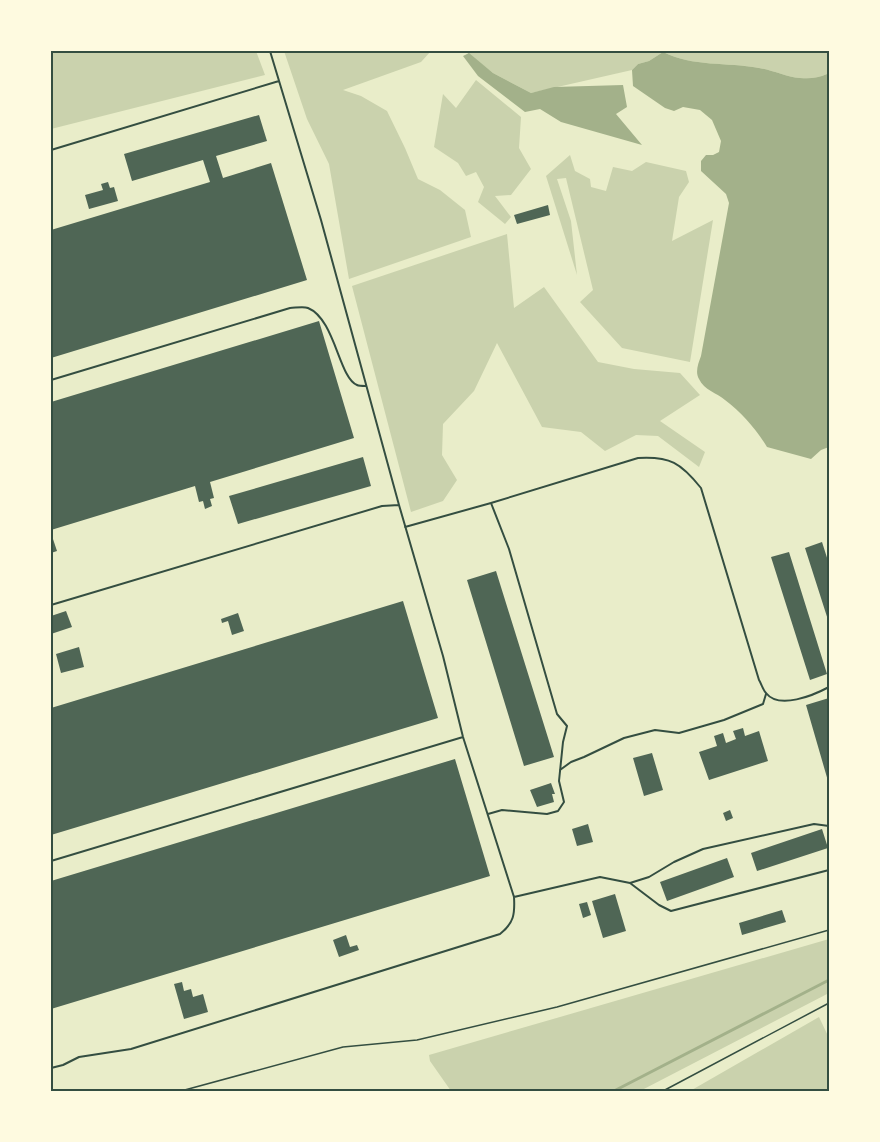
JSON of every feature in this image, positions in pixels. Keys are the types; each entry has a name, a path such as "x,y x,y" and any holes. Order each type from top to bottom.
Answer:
{"lane":[{"path":"51,1068 79,1057 131,1049 500,934 509,928 515,912 514,897 464,737 321,220 270,51"},
{"path":"51,150 279,81"},
{"path":"51,380 290,308 306,307 325,324 349,379 358,386 366,386"},
{"path":"405,527 638,458 655,457 673,462 689,472 701,488 759,680 766,694 779,701 796,700 829,687"},
{"path":"488,814 502,810 547,814 558,811 564,802 559,781 567,726 557,714 510,549 491,503"},
{"path":"51,605 382,506 399,505"},
{"path":"560,770 571,762 624,738 655,730 679,733 724,720 763,704 766,694"},
{"path":"51,861 464,737"},
{"path":"630,883 649,877 674,862 703,849 813,824 829,826"},
{"path":"514,897 600,877 630,883 670,911 829,870"}],"path":[{"path":"181,1091 343,1047 417,1040 557,1007 829,930"},
{"path":"663,1091 829,1003"}],"shaded area":[{"path":"51,51 256,51 265,75 51,129"},
{"path":"284,51 431,51 421,62 343,90 361,96 387,111 418,179 440,190 465,210 471,237 349,279 329,164 307,119"},
{"path":"465,51 829,51 829,75 811,78 795,77 747,66 686,60 663,52 649,61 638,64 632,70 531,93 493,73"},
{"path":"663,52 686,60 747,66 795,77 811,78 829,75 829,447 821,450 811,459 767,447 743,416 704,386 697,374 729,203 726,194 701,171 701,161 706,155 719,152 721,141 712,120 700,110 683,107 674,111 665,108 633,86 632,70 638,64 649,61"},
{"path":"469,53 493,73 531,93 554,87 623,85 627,107 616,114 642,145 561,122 540,109 525,112 478,76 463,56"},
{"path":"476,80 521,117 519,148 531,169 511,195 495,196 511,217 505,224 478,202 484,187 476,172 466,176 458,163 434,147 443,94 456,108"},
{"path":"570,155 575,171 590,179 591,187 606,191 613,167 632,171 646,162 686,171 689,182 679,197 672,241 713,220 690,362 622,348 580,302 593,290 566,178 557,179 571,221 577,275 546,176"},
{"path":"507,234 514,308 544,287 598,362 634,369 680,373 700,395 660,421 705,452 699,467 658,436 636,435 605,451 581,432 542,427 497,343 474,391 443,424 442,455 457,480 443,501 411,512 352,286"},
{"path":"829,939 829,993 640,1091 451,1091 430,1061 429,1055"},
{"path":"819,1017 829,1038 829,1091 690,1091"}],"building":[{"path":"259,115 267,141 216,156 223,178 271,163 307,280 51,358 51,230 210,182 203,160 132,181 124,154"},
{"path":"108,182 110,188 114,187 118,201 89,209 85,195 103,190 101,184"},
{"path":"548,205 550,215 517,224 514,215"},
{"path":"319,321 354,438 210,482 214,498 210,499 212,506 205,509 203,501 199,502 195,486 51,530 51,402"},
{"path":"363,457 371,486 238,524 229,496"},
{"path":"51,533 57,551 51,553"},
{"path":"822,542 829,564 829,623 805,548"},
{"path":"789,552 827,674 810,680 771,557"},
{"path":"496,571 554,757 524,766 467,580"},
{"path":"403,601 438,718 51,835 51,708"},
{"path":"66,611 72,627 51,634 51,616"},
{"path":"238,613 244,631 232,635 228,621 222,623 221,619"},
{"path":"79,647 84,667 61,673 56,654"},
{"path":"829,698 829,781 828,781 806,705"},
{"path":"743,728 745,736 759,731 768,761 709,780 699,752 717,746 714,736 723,733 726,743 736,739 733,731"},
{"path":"652,753 663,790 644,796 633,758"},
{"path":"455,759 490,876 51,1009 51,881"},
{"path":"551,783 555,794 552,794 554,802 537,807 530,790"},
{"path":"730,810 733,818 726,821 723,813"},
{"path":"588,824 593,842 577,846 572,829"},
{"path":"822,829 828,848 757,871 751,853"},
{"path":"727,858 734,877 667,901 660,882"},
{"path":"615,894 626,931 603,938 592,901"},
{"path":"587,902 591,915 583,918 579,904"},
{"path":"782,910 786,922 742,935 739,923"},
{"path":"346,935 350,947 357,945 359,950 339,957 333,940"},
{"path":"182,982 184,991 191,989 193,997 203,994 208,1012 184,1019 174,984"}],"waterway":[{"path":"614,1091 829,980"}]}
